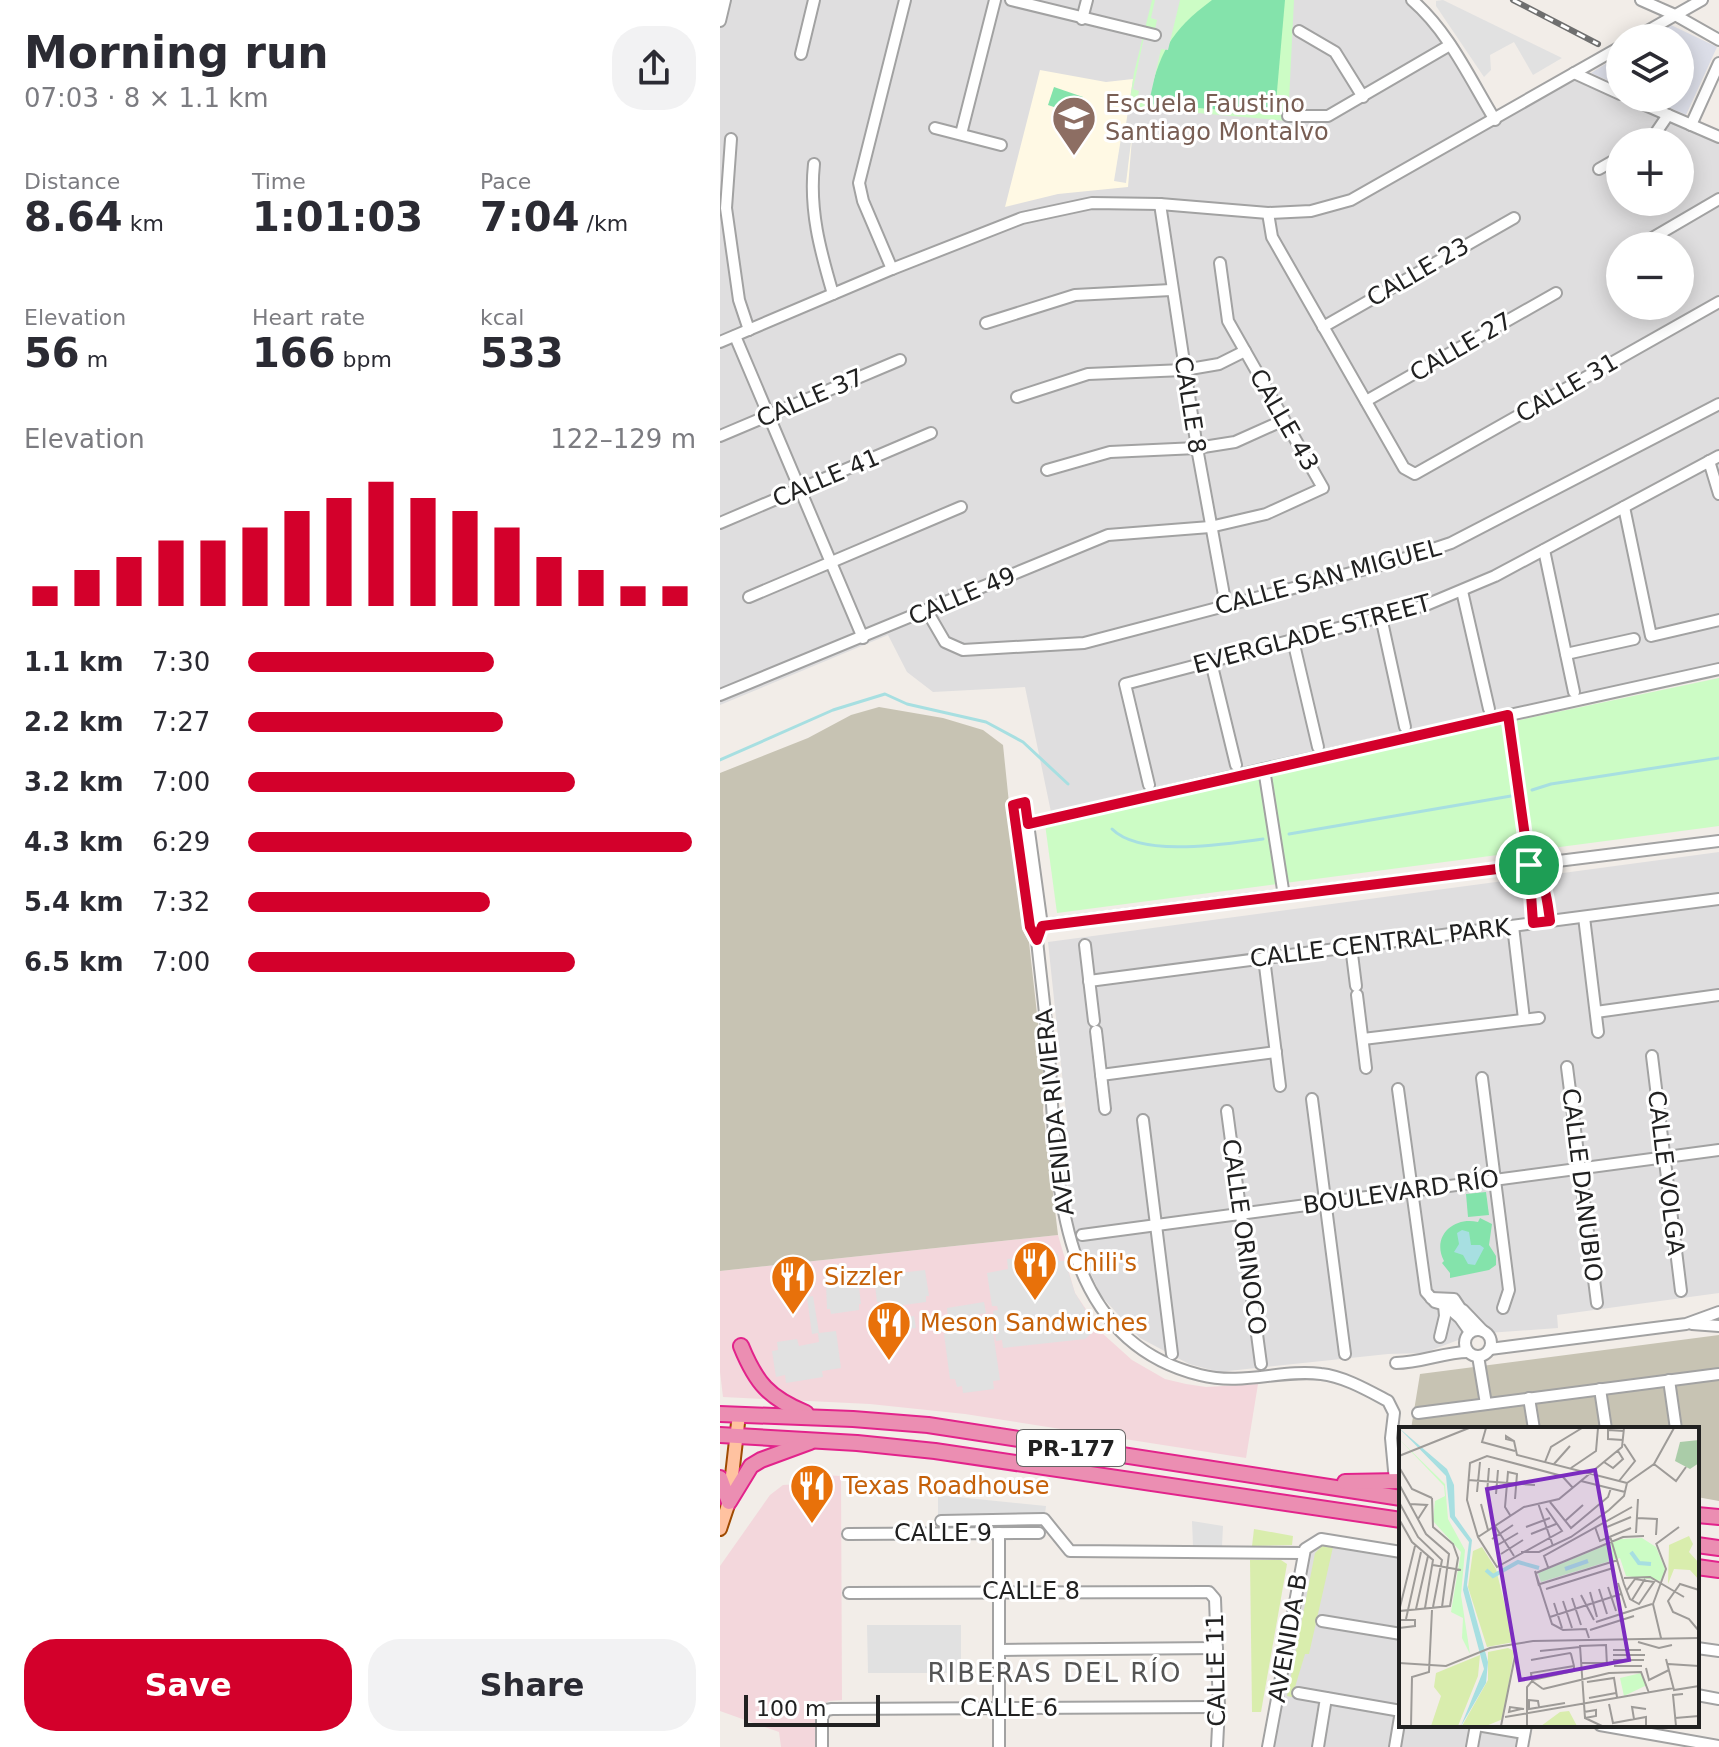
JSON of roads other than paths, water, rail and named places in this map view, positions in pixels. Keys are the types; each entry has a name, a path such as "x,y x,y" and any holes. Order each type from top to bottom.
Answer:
{"highway":[{"path":"741,1346 754,1375 769,1393 790,1406 818,1417"},
{"name":"PR-177","path":"720,1414 928,1425 1399,1498"},
{"name":"PR-177","path":"720,1435 814,1440 964,1455 1399,1520"},
{"path":"720,1478 729,1502 751,1466 814,1440"},
{"path":"1296,1482 1398,1481"},
{"path":"1699,1515 1719,1517"},
{"path":"1699,1545 1719,1548"},
{"path":"1699,1567 1719,1570"}],"main road":[{"path":"720,1529 729,1502 739,1414"}],"street":[{"path":"720,21 725,0"},
{"path":"801,54 814,0"},
{"path":"892,269 863,201 859,183 905,0"},
{"path":"961,134 995,0"},
{"path":"1011,0 1155,35"},
{"path":"1082,19 1087,0"},
{"path":"1412,0 1429,14 1495,120"},
{"path":"1641,0 1719,40"},
{"path":"1659,24 1702,0"},
{"path":"1299,31 1335,52 1363,97"},
{"path":"1288,116 1328,116 1450,45"},
{"path":"720,342 1022,218 1092,203 1160,204 1268,213 1311,211 1351,200 1606,55"},
{"path":"1691,125 1719,63"},
{"path":"1574,73 1606,88"},
{"path":"1661,112 1719,137"},
{"path":"1659,128 1668,115"},
{"path":"935,128 1001,145"},
{"path":"731,139 726,208 739,300 749,330"},
{"path":"814,164 811,192 817,237 833,294"},
{"path":"1599,169 1606,165"},
{"path":"1663,232 1719,199"},
{"name":"CALLE 8","path":"1160,204 1184,370 1226,606"},
{"path":"1268,213 1272,237 1366,401"},
{"name":"CALLE 23","path":"1323,327 1514,218"},
{"name":"CALLE 43","path":"1220,263 1228,321 1323,488"},
{"path":"986,323 1075,295 1171,290"},
{"name":"CALLE 27","path":"1366,401 1556,293"},
{"name":"CALLE 31","path":"1366,401 1404,468 1415,474 1719,302"},
{"path":"735,336 863,638"},
{"path":"1017,397 1088,374 1184,370 1219,364 1245,351"},
{"name":"CALLE 37","path":"720,436 900,360"},
{"name":"CALLE SAN MIGUEL","path":"927,611 945,642 963,650 1084,643 1226,606 1451,543 1719,404"},
{"path":"1047,470 1110,452 1197,448 1235,442 1284,420"},
{"name":"CALLE 41","path":"720,523 931,433"},
{"path":"1714,459 1718,487"},
{"name":"EVERGLADE STREET","path":"1149,785 1125,684 1426,605 1462,591 1544,550 1714,459"},
{"name":"CALLE 49","path":"720,695 1108,535 1210,527 1266,514 1323,488"},
{"path":"749,597 961,507"},
{"path":"1624,507 1651,636 1719,620"},
{"path":"1544,550 1574,692"},
{"path":"1462,591 1489,709"},
{"path":"1381,617 1405,727"},
{"path":"1566,654 1634,639"},
{"path":"1293,640 1318,747"},
{"path":"1211,662 1236,765"},
{"path":"1028,824 1719,669"},
{"path":"1508,715 1529,865 1541,922"},
{"path":"1264,769 1284,896"},
{"name":"AVENIDA RIVIERA","path":"1036,926 1013,805 1025,802 1051,1089 1051,1121 1072,1250 1094,1300 1126,1338 1161,1362 1179,1369 1224,1379 1324,1374 1388,1401 1394,1413 1391,1438 1398,1481"},
{"path":"1036,926 1719,841"},
{"path":"1529,865 1545,886 1541,922"},
{"name":"CALLE CENTRAL PARK","path":"1089,981 1719,899"},
{"path":"1584,917 1598,1032"},
{"path":"1513,926 1524,1019"},
{"path":"1085,945 1105,1109"},
{"path":"1351,946 1366,1068"},
{"path":"1264,958 1280,1086"},
{"path":"1596,1012 1719,995"},
{"path":"1363,1039 1539,1018"},
{"path":"1101,1075 1276,1052"},
{"name":"CALLE VOLGA","path":"1652,1056 1681,1291"},
{"name":"CALLE DANUBIO","path":"1567,1067 1597,1303"},
{"path":"1482,1078 1509,1290 1503,1308"},
{"path":"1398,1089 1424,1285 1430,1298 1460,1318 1468,1336 1486,1404"},
{"path":"1312,1099 1345,1354"},
{"name":"CALLE ORINOCO","path":"1227,1111 1261,1364"},
{"path":"1143,1120 1172,1354"},
{"name":"BOULEVARD RÍO","path":"1082,1235 1719,1150"},
{"path":"1430,1298 1454,1299 1486,1334 1490,1349"},
{"path":"1444,1305 1460,1308"},
{"path":"1440,1337 1444,1305"},
{"path":"1686,1324 1719,1312"},
{"path":"1396,1363 1428,1360 1457,1352 1484,1355 1490,1349 1686,1324 1719,1326"},
{"path":"1428,1360 1468,1336 1486,1334 1531,1344"},
{"path":"1418,1413 1719,1374"},
{"path":"1669,1380 1676,1427"},
{"path":"1600,1389 1606,1427"},
{"path":"1529,1398 1534,1427"},
{"path":"941,1521 1044,1519 1070,1551 1303,1553"},
{"path":"999,1533 999,1747"},
{"name":"CALLE 9","path":"848,1534 1039,1533"},
{"name":"AVENIDA B","path":"1268,1747 1303,1553 1307,1545 1321,1539 1399,1552"},
{"name":"CALLE 8","path":"849,1593 1203,1590 1212,1594"},
{"name":"CALLE 11","path":"1212,1594 1215,1599 1219,1707 1217,1747"},
{"path":"1322,1621 1399,1634"},
{"path":"999,1650 1217,1648"},
{"path":"1699,1648 1719,1651"},
{"path":"1298,1693 1399,1711"},
{"path":"1699,1695 1719,1699"},
{"path":"1318,1747 1326,1698"},
{"name":"CALLE 6","path":"822,1742 822,1717 829,1709 1219,1707"},
{"path":"1395,1747 1399,1723"},
{"path":"1472,1747 1477,1727"},
{"path":"1501,1727 1525,1729 1522,1747"},
{"path":"1611,1727 1719,1746"}],"water":[{"path":"1462,1230 1469,1232 1471,1245 1484,1248 1475,1265 1468,1264 1463,1255 1454,1252 1459,1244 1457,1233"}],"waterway":[{"path":"720,760 833,710 885,694 907,704 986,722 1023,742 1068,784"},
{"path":"1532,790 1551,784 1719,758"},
{"path":"1289,834 1511,796"},
{"path":"1112,829 1142,844 1163,846 1206,846 1263,839"}],"railway":[{"path":"1513,0 1598,44"}],"place":[{"name":"Escuela Faustino Santiago Montalvo","path":"1074,157"},
{"name":"Chili's","path":"1035,1302"},
{"name":"Sizzler","path":"793,1316"},
{"name":"Meson Sandwiches","path":"889,1362"},
{"name":"Texas Roadhouse","path":"812,1525"}],"district":[{"name":"RIBERAS DEL RÍO","path":"1055,1673"}]}
